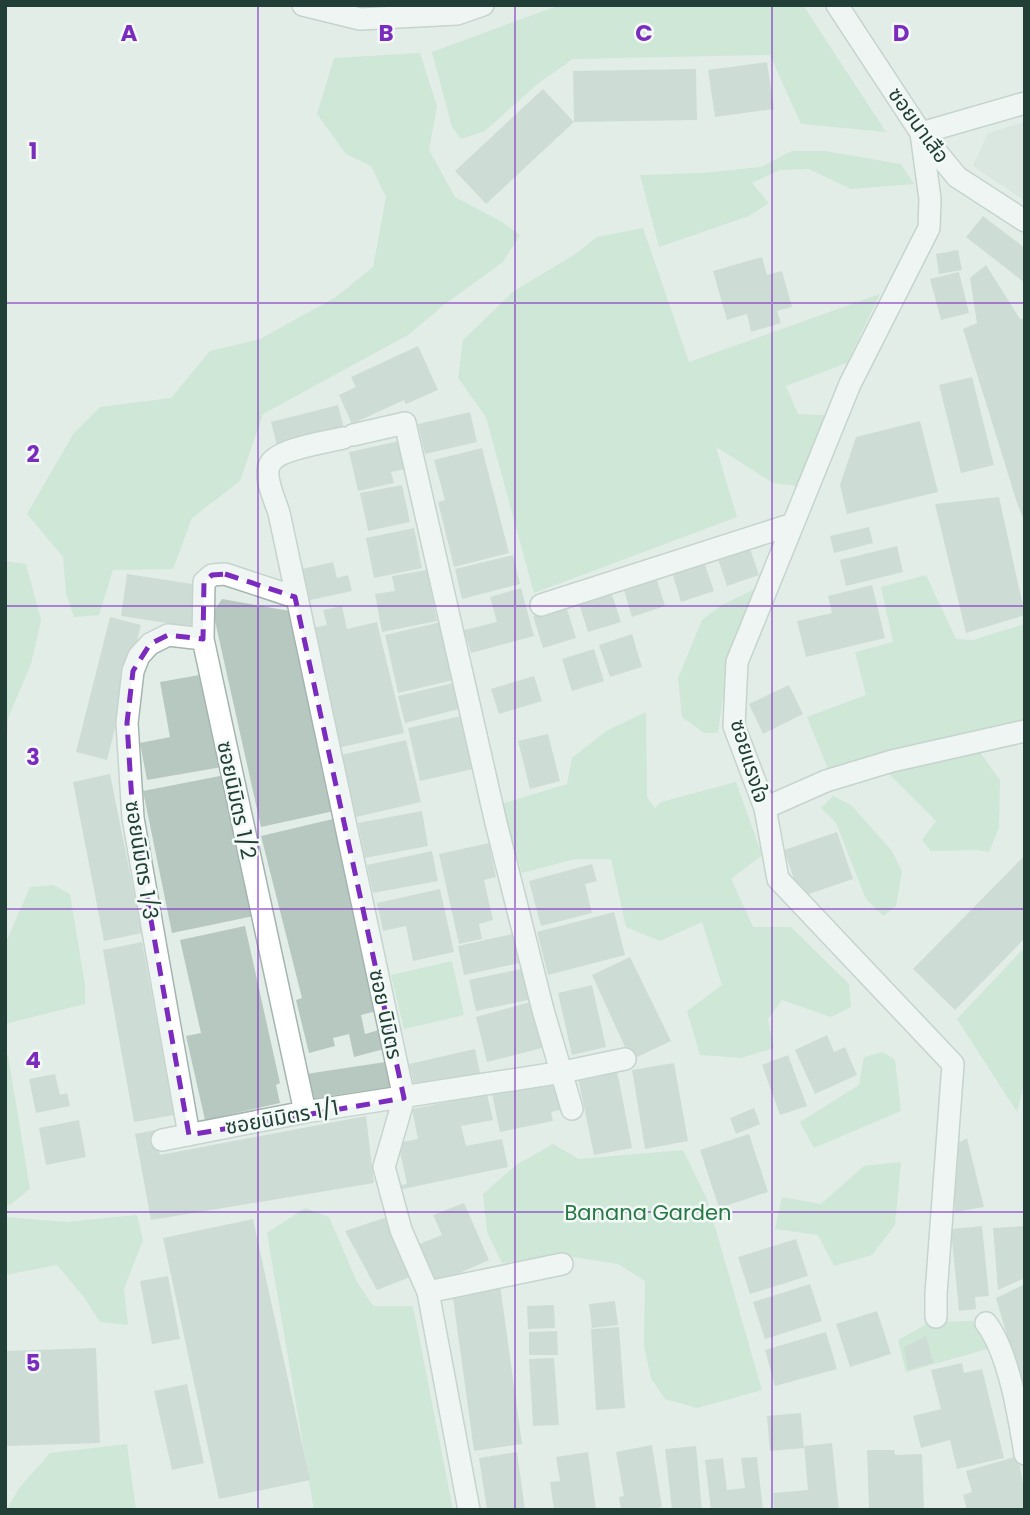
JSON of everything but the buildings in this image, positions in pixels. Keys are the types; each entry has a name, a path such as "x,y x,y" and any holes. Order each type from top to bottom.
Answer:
{"street":[{"path":"303,5 360,19 457,15 483,5"},
{"name":"ซอยนาเสือ","path":"837,5 921,133 957,177 1025,221"},
{"path":"921,133 1025,103"},
{"name":"ซอยแรงใจ","path":"921,133 930,199 929,228 850,384 737,662 734,726 765,808 778,879 953,1064 936,1317"},
{"name":"ซอย นิมิตร","path":"469,1510 428,1292 401,1230 384,1167 404,1098 279,513 268,476 270,464 276,457 290,451 405,423 496,823 543,1010 563,1072"},
{"path":"541,605 793,524"},
{"name":"ซอยนิมิตร 1/2","path":"295,597 225,573 212,575 204,582 203,639 305,1112"},
{"name":"ซอยนิมิตร 1/3","path":"189,1135 133,818 127,723 133,671 139,656 150,644 168,635 203,639"},
{"path":"765,808 826,781 892,761 1025,731"},
{"name":"ซอยนิมิตร 1/1","path":"162,1140 305,1112 563,1072 625,1059"},
{"path":"563,1072 572,1109"},
{"path":"428,1292 562,1264"},
{"path":"986,1323 994,1334 1021,1403 1025,1454"}],"highlighted area":[{"path":"225,574 295,597 404,1098 189,1135 133,818 127,723 133,671 150,644 168,635 203,639 204,582 212,575"}],"shaded area":[{"path":"1025,122 1025,201 973,166 988,133"}],"green space":[{"path":"560,5 803,5 886,132 801,124 770,55 573,59 536,85 485,131 461,139 452,127 432,52"},
{"path":"420,53 437,106 429,150 455,197 502,222 520,235 503,262 408,335 263,414 240,481 192,518 173,569 113,570 99,615 74,617 66,593 63,557 27,514 74,433 100,407 171,398 210,351 260,339 336,297 373,267 386,197 371,166 346,154 317,114 334,58"},
{"path":"792,151 825,151 901,164 914,184 851,189 809,169 780,170 752,183 769,203 749,216 659,247 640,175 703,173 761,167"},
{"path":"643,228 689,362 880,294 847,363 786,386 798,414 825,415 799,486 773,483 716,447 737,517 534,593 486,417 458,378 463,340 514,291 574,255 597,237"},
{"path":"5,561 26,564 41,620 31,664 8,718 5,783"},
{"path":"926,575 956,639 973,640 1024,624 1025,720 830,774 807,717 866,695 855,652 893,642 881,587"},
{"path":"759,587 730,649 718,733 704,733 682,717 678,678 702,620 722,605"},
{"path":"646,712 647,797 655,808 661,802 736,782 762,855 731,879 753,927 791,927 849,984 851,1007 831,1017 782,1000 768,1019 774,1048 741,1058 700,1055 687,1011 722,985 702,922 660,941 626,927 611,859 575,859 522,873 501,804 567,784 572,758 606,731"},
{"path":"979,751 1000,780 999,827 989,852 931,851 922,840 936,821 886,771"},
{"path":"833,796 851,805 892,851 902,872 896,906 883,916 866,899 836,823 821,808"},
{"path":"53,885 70,894 85,985 85,1004 5,1024 5,944 30,887"},
{"path":"1025,947 1025,1080 1017,1112 957,1019"},
{"path":"452,961 464,1015 404,1029 391,975"},
{"path":"883,1052 895,1060 901,1111 814,1148 800,1122 859,1085 864,1057"},
{"path":"8,1055 30,1189 10,1205 5,1205 5,1056"},
{"name":"Banana Garden","path":"553,1144 579,1159 683,1150 707,1199 762,1390 697,1408 665,1399 651,1378 644,1346 645,1281 618,1264 573,1257 502,1263 487,1232 483,1194 516,1165"},
{"path":"901,1162 895,1225 872,1255 834,1266 818,1235 775,1229 782,1197 821,1204 864,1166"},
{"path":"305,1208 329,1217 357,1282 373,1306 413,1306 453,1510 314,1510 267,1233"},
{"path":"137,1215 143,1240 124,1289 128,1325 100,1322 84,1297 57,1265 5,1275 5,1217 67,1222"},
{"path":"974,1321 991,1348 906,1372 898,1340 930,1322"},
{"path":"127,1444 136,1510 6,1510 20,1487 50,1453"}]}
